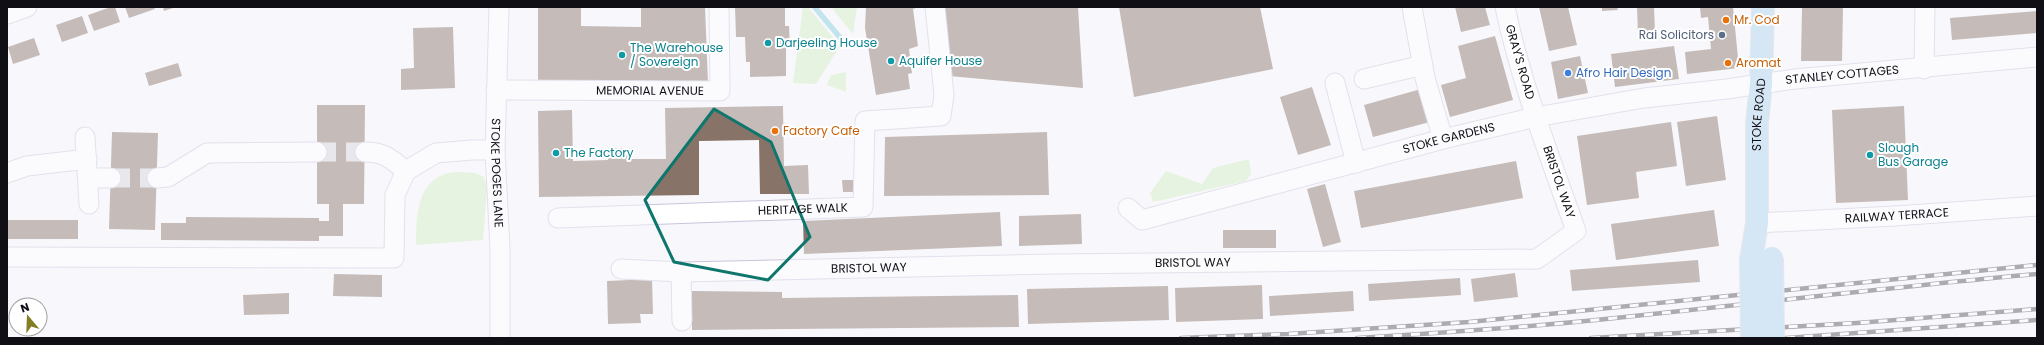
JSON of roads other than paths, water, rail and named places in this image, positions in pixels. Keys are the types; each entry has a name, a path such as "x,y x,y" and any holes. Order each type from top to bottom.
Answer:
{"main road":[{"name":"STOKE ROAD","path":"1763,7 1761,84 1757,123 1757,222 1761,259 1774,338"},
{"name":"STOKE ROAD","path":"1752,338 1761,259"}],"street":[{"path":"7,14 26,7"},
{"name":"STOKE POGES LANE","path":"499,7 495,150 500,267 500,338"},
{"name":"MEMORIAL AVENUE","path":"496,90 720,91 719,7"},
{"name":"HERITAGE WALK","path":"558,218 863,207 865,121 941,116 944,95 935,7"},
{"path":"1412,7 1423,65 1443,139"},
{"name":"GRAY'S ROAD","path":"1505,7 1509,26 1536,117"},
{"path":"1924,69 1925,7"},
{"name":"STANLEY COTTAGES","path":"1761,84 1795,79 1924,69 2037,57"},
{"path":"1364,79 1423,65"},
{"path":"1335,83 1356,163"},
{"name":"STOKE GARDENS","path":"1135,214 1356,163 1443,139 1536,117 1644,98 1761,84"},
{"name":"BRISTOL WAY","path":"621,269 681,272 1056,264 1367,262 1537,259 1576,231 1536,117"},
{"path":"85,136 89,204"},
{"path":"7,257 394,258 395,195 406,171 436,153 495,150"},
{"path":"157,178 168,177 207,153 317,152"},
{"path":"365,152 387,156 406,171"},
{"path":"7,172 27,166 87,159"},
{"path":"88,178 110,178"},
{"name":"RAILWAY TERRACE","path":"1757,222 1895,216 2037,206"},
{"path":"681,272 682,321"}],"water":[{"path":"811,7 818,7 844,38 841,43"}],"tunnel":[{"path":"317,152 365,152"},
{"path":"111,178 157,178"}],"railway":[{"path":"1181,338 1288,334 1469,322 2037,265"},
{"path":"1357,338 1566,323 2037,274"},
{"path":"1591,338 1857,323 2037,309"},
{"path":"1786,338 2037,320"}],"place":[{"name":"Mr. Cod","path":"1726,20"},
{"name":"Rai Solicitors","path":"1722,35"},
{"name":"Darjeeling House","path":"768,43"},
{"name":"The Warehouse / Sovereign","path":"622,55"},
{"name":"Aquifer House","path":"891,61"},
{"name":"Aromat","path":"1728,63"},
{"name":"Afro Hair Design","path":"1568,73"},
{"name":"Factory Cafe","path":"775,131"},
{"name":"The Factory","path":"556,153"},
{"name":"Slough Bus Garage","path":"1870,155"}]}
